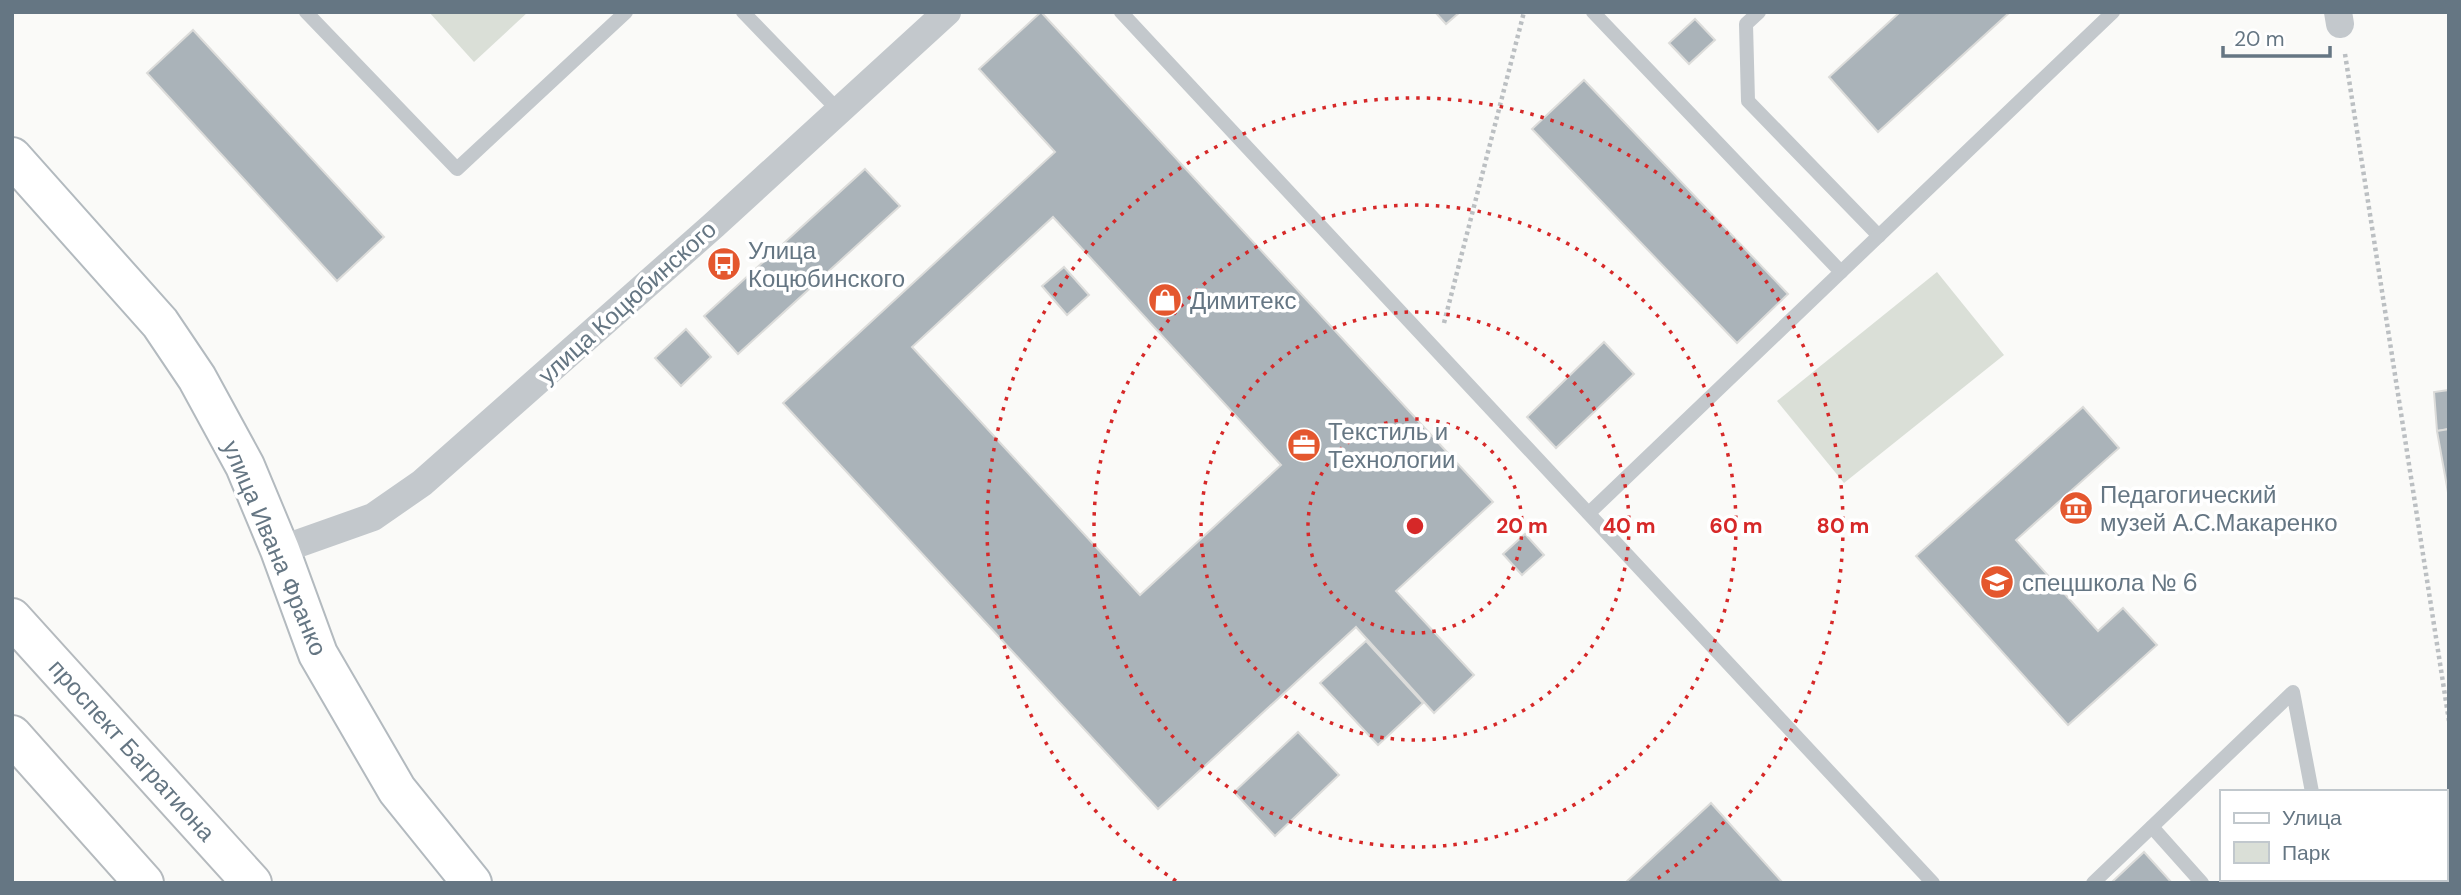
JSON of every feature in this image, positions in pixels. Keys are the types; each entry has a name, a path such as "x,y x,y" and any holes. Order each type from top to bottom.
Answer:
{"street":[{"name":"улица Коцюбинского","path":"280,550 373,517 422,484 947,12"},
{"name":"улица Ивана Франко","path":"12,157 160,323 197,379 245,466 280,550 318,654 397,790 472,883"},
{"name":"проспект Багратиона","path":"12,618 252,883"},
{"path":"12,735 145,883"}],"lane":[{"path":"306,12 457,169 626,12"},
{"path":"743,12 839,111"},
{"path":"1121,12 1933,883"},
{"path":"1593,12 1841,272"},
{"path":"1759,12 1746,24 1748,101 1879,236"},
{"path":"1589,513 2113,12"},
{"path":"2093,883 2293,692 2312,790"},
{"path":"2152,827 2203,883"}],"path":[{"path":"1437,351 1524,12"},
{"path":"2339,18 2449,721"}],"green space":[{"path":"429,12 528,12 474,62"},
{"path":"1937,272 2004,355 1844,483 1777,401"}],"building":[{"path":"1041,12 1493,502 1396,591 1474,675 1434,713 1356,627 1158,809 783,403 1055,152 979,69","holes":["1053,217 1281,465 1140,595 912,347"]},
{"path":"1435,12 1460,12 1446,24"},
{"path":"1900,12 2010,12 1878,132 1829,77"},
{"path":"1695,19 1715,40 1689,64 1669,43"},
{"path":"193,30 384,237 337,281 147,73"},
{"path":"1584,80 1788,294 1737,343 1532,129"},
{"path":"865,169 900,206 738,354 704,316"},
{"path":"1064,267 1089,295 1067,315 1042,286"},
{"path":"686,329 711,357 681,386 655,358"},
{"path":"1604,342 1634,374 1556,448 1527,417"},
{"path":"2449,390 2449,429 2437,431 2434,392"},
{"name":"спецшкола № 6","path":"2083,407 2119,448 2016,540 2098,631 2123,608 2157,645 2068,725 1916,556"},
{"path":"2449,429 2449,498 2437,431"},
{"path":"1525,534 1544,555 1522,575 1503,554"},
{"path":"1366,641 1423,703 1378,745 1320,683"},
{"path":"1298,732 1339,775 1275,836 1234,792"},
{"path":"1711,803 1783,883 1625,883"},
{"path":"2144,852 2172,883 2111,883"}],"place":[{"name":"Улица Коцюбинского","path":"724,264"},
{"name":"Димитекс","path":"1165,300"},
{"name":"Текстиль и Технологии","path":"1304,445"},
{"name":"Педагогический музей А.С.Макаренко","path":"2076,508"},
{"name":"спецшкола № 6","path":"1997,582"}]}
